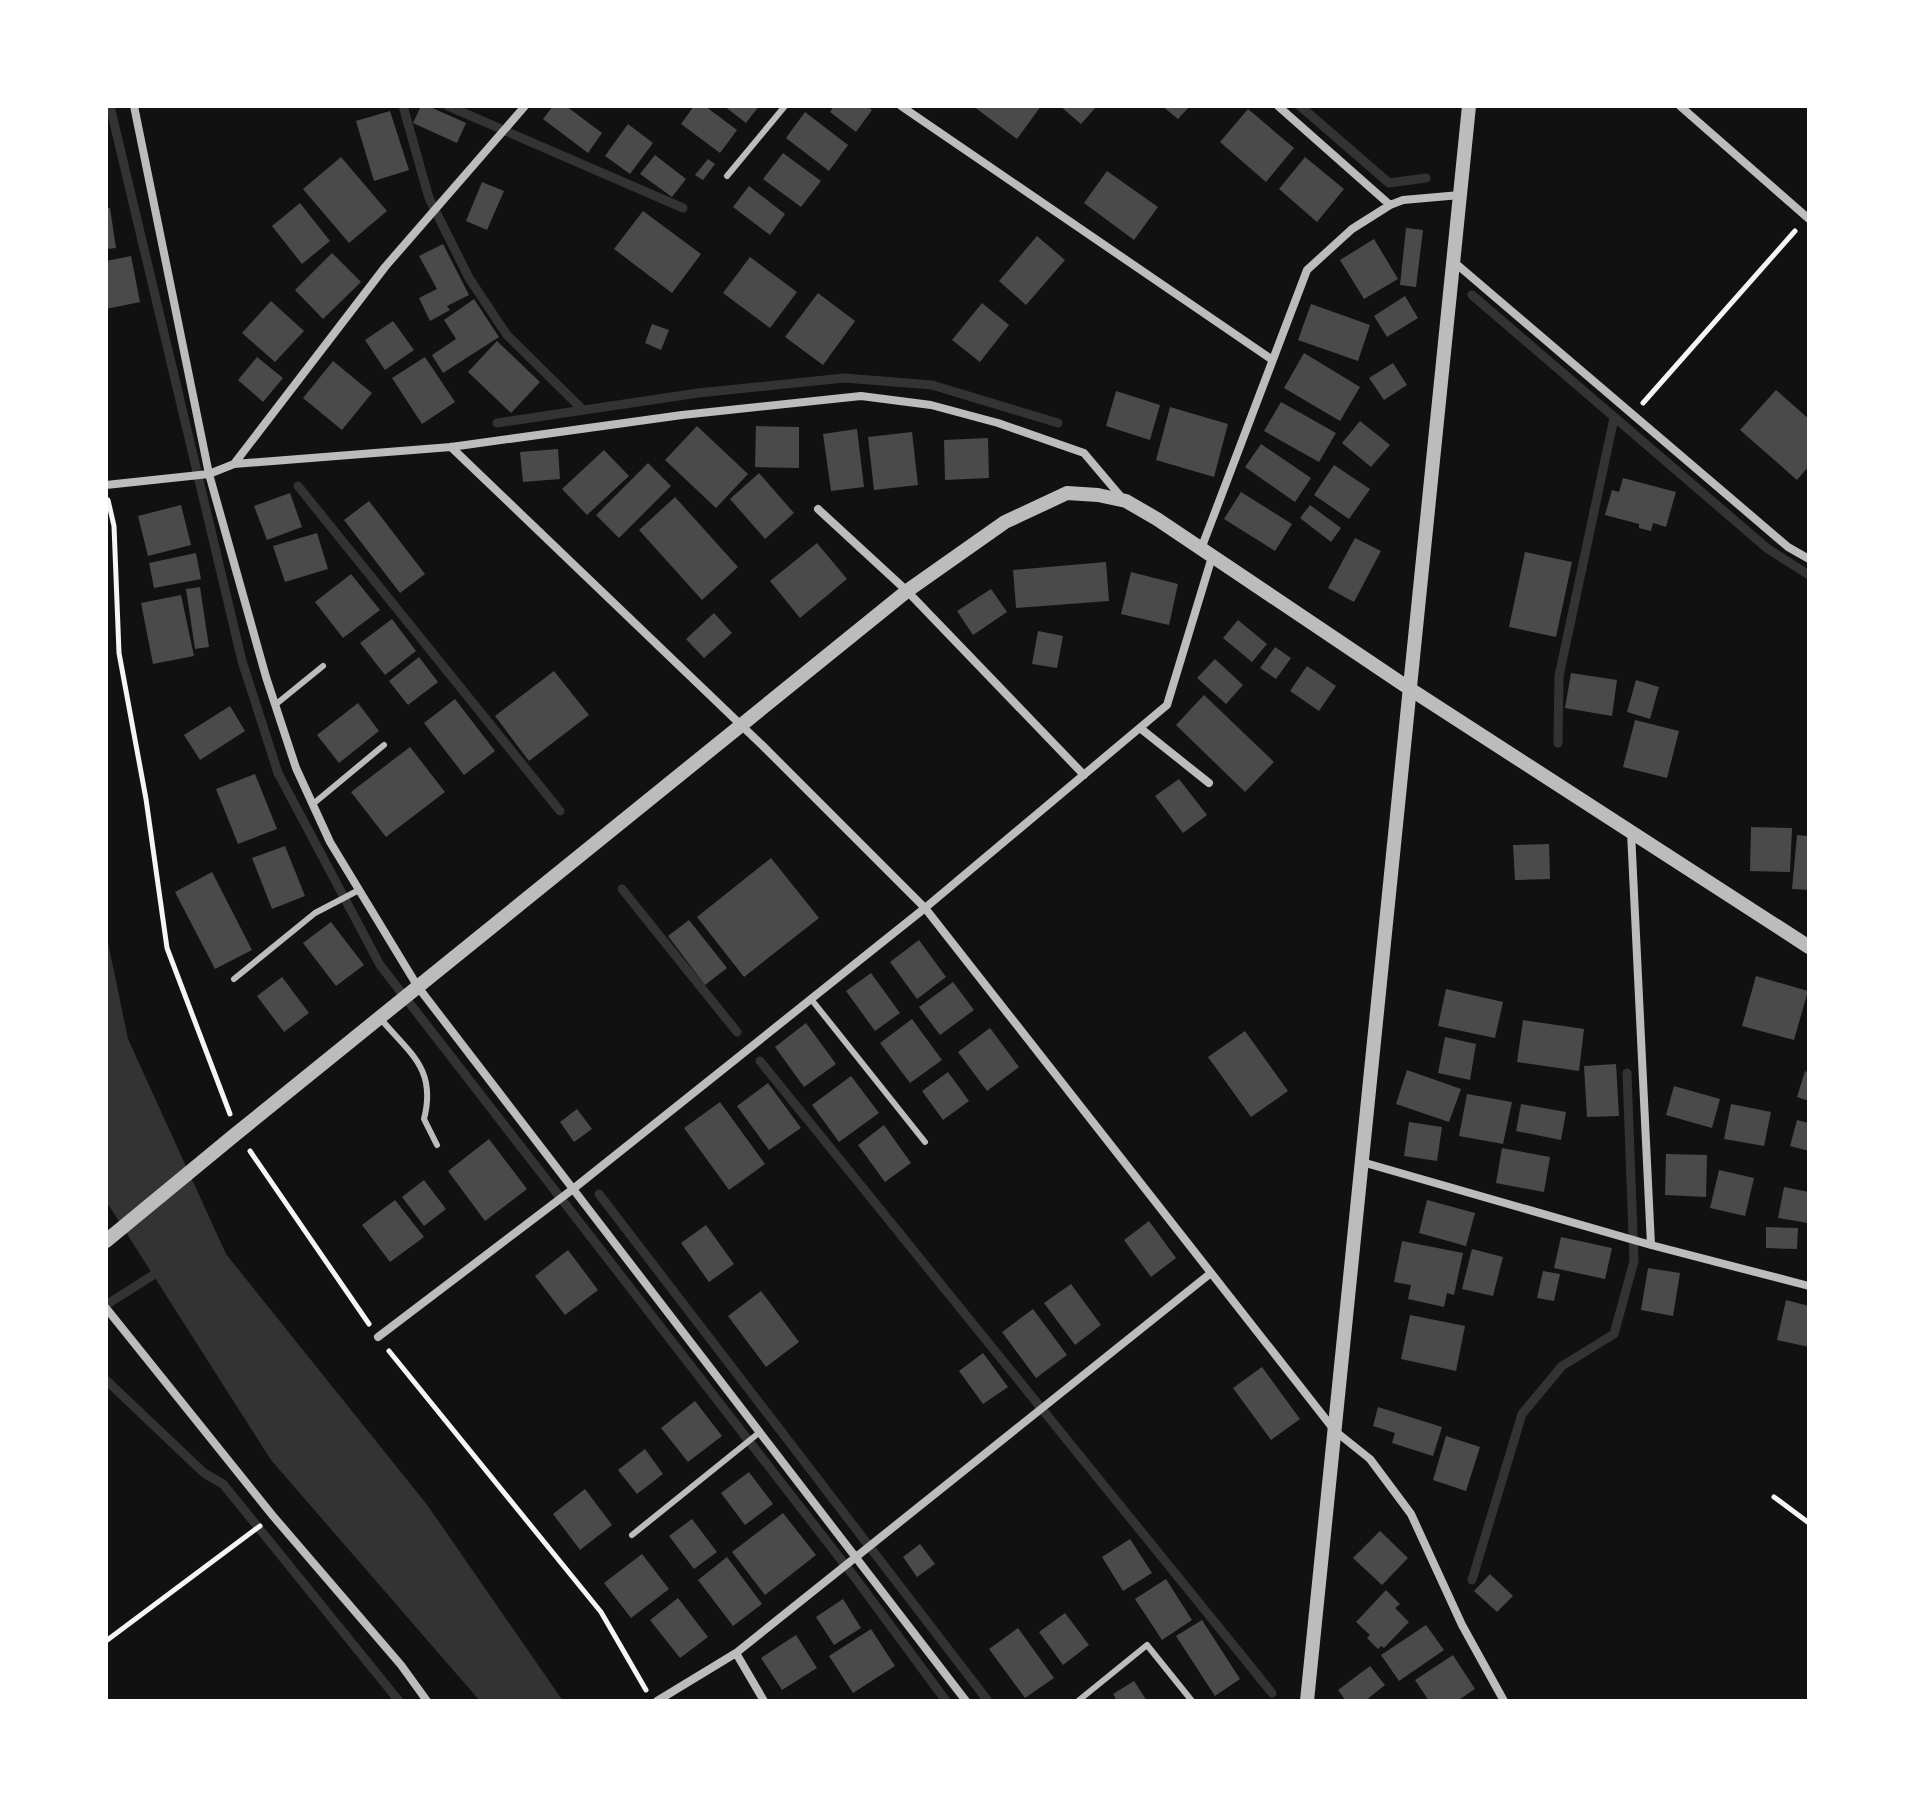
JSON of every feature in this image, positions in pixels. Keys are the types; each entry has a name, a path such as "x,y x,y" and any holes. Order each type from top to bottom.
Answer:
{"street":[{"path":"134,106 209,474 275,705 296,768 330,842 418,987 966,1701"},
{"path":"234,464 385,267 525,106"},
{"path":"901,106 1271,359"},
{"path":"1278,106 1390,205"},
{"path":"1307,1701 1469,106"},
{"path":"1680,106 1809,219"},
{"path":"378,1337 573,1189 925,908 1167,705 1207,554 1271,359 1307,270 1352,229 1390,205 1403,200 1460,195"},
{"path":"1453,261 1788,547 1809,559"},
{"path":"106,485 209,474 234,464 451,447 682,415 861,396 931,405 998,423 1084,453 1126,501 1809,947"},
{"path":"451,447 925,908 1335,1431 1370,1459 1411,1514 1462,1625 1504,1701"},
{"path":"106,1241 907,591 1005,522 1067,493 1126,501"},
{"path":"818,509 907,591 1084,775"},
{"path":"1140,728 1209,783"},
{"path":"1631,831 1651,1245"},
{"path":"1362,1162 1651,1245 1809,1286"},
{"path":"655,1701 736,1653 1211,1273"},
{"path":"106,1308 273,1516 401,1665 427,1701"},
{"path":"736,1653 764,1701"}],"lane":[{"path":"727,176 785,106"},
{"path":"275,705 323,666"},
{"path":"313,804 384,745"},
{"path":"234,979 315,913 359,890"},
{"path":"811,999 925,1142"},
{"path":"380,1018 421,1066 427,1079 428,1101 424,1119 437,1145"},
{"path":"632,1535 760,1432"},
{"path":"1078,1701 1147,1645 1192,1701"}],"path":[{"path":"1633,415 1799,227"},
{"path":"106,492 114,526 119,653 146,799 167,948 226,1104"},
{"path":"254,1156 378,1337 601,1612 655,1701"},
{"path":"1774,1497 1809,1523"},
{"path":"106,1641 273,1516"}],"shaded area":[{"path":"106,933 128,1039 226,1254 428,1506 563,1701 480,1701 271,1460 106,1201"}],"building":[{"path":"421,106 428,106 466,123 457,143 413,123"},
{"path":"553,106 566,106 602,133 588,153 543,119"},
{"path":"694,106 705,106 737,130 720,153 681,124"},
{"path":"724,106 759,106 746,123"},
{"path":"834,106 867,106 872,110 856,132 830,112"},
{"path":"973,106 1041,106 1017,139"},
{"path":"1060,106 1097,106 1081,124"},
{"path":"1162,106 1190,106 1178,119"},
{"path":"1248,109 1294,148 1266,182 1220,142"},
{"path":"390,111 409,170 374,181 356,121"},
{"path":"805,112 848,145 829,171 786,138"},
{"path":"628,124 653,143 630,174 605,156"},
{"path":"783,153 821,181 801,207 763,179"},
{"path":"655,155 686,179 672,197 640,174"},
{"path":"341,157 387,211 349,243 303,189"},
{"path":"1305,157 1344,189 1317,222 1279,189"},
{"path":"708,159 715,164 703,180 695,175"},
{"path":"1107,171 1158,207 1134,240 1084,203"},
{"path":"482,182 504,191 487,230 466,221"},
{"path":"749,186 785,214 770,235 733,207"},
{"path":"300,203 330,241 302,264 272,226"},
{"path":"106,208 110,208 116,248 106,249"},
{"path":"643,211 701,254 672,293 614,249"},
{"path":"1406,228 1423,230 1416,287 1400,285"},
{"path":"1037,236 1065,260 1026,305 999,281"},
{"path":"1374,239 1398,279 1364,299 1340,260"},
{"path":"443,244 469,295 447,306 450,310 430,321 419,298 437,289 419,256"},
{"path":"332,253 361,282 323,319 295,290"},
{"path":"131,256 140,302 106,309 106,261"},
{"path":"750,257 797,292 770,328 723,293"},
{"path":"818,293 855,321 823,365 785,337"},
{"path":"1405,296 1418,318 1387,337 1374,316"},
{"path":"474,299 499,337 443,373 432,355 456,339 444,320"},
{"path":"271,301 304,331 275,362 242,333"},
{"path":"982,303 1009,325 980,362 952,340"},
{"path":"1311,304 1370,325 1358,361 1298,340"},
{"path":"393,321 414,350 385,370 365,340"},
{"path":"652,324 669,330 661,350 645,343"},
{"path":"497,341 540,382 511,413 468,372"},
{"path":"1304,353 1360,387 1340,421 1284,388"},
{"path":"257,357 283,378 263,402 238,380"},
{"path":"425,357 455,402 422,424 392,378"},
{"path":"333,361 372,393 342,430 303,398"},
{"path":"1393,363 1407,385 1384,400 1369,378"},
{"path":"1776,390 1809,419 1809,466 1797,480 1740,430"},
{"path":"1116,391 1160,405 1150,440 1106,426"},
{"path":"1281,402 1336,433 1319,462 1264,431"},
{"path":"1170,407 1228,424 1214,477 1156,460"},
{"path":"1360,421 1390,445 1371,467 1342,443"},
{"path":"697,426 748,474 716,508 665,460"},
{"path":"756,426 799,427 799,468 755,467"},
{"path":"857,429 864,487 831,491 823,434"},
{"path":"912,432 918,485 874,490 868,437"},
{"path":"988,438 989,478 945,480 944,440"},
{"path":"1261,444 1311,478 1295,502 1245,467"},
{"path":"558,449 560,479 523,482 520,452"},
{"path":"604,450 629,476 587,515 562,489"},
{"path":"648,463 671,486 619,538 596,515"},
{"path":"1334,465 1370,489 1349,519 1314,495"},
{"path":"759,473 794,513 765,539 730,499"},
{"path":"1623,478 1676,492 1666,527 1653,523 1651,531 1639,528 1639,524 1605,515 1612,490 1619,492"},
{"path":"1241,492 1292,524 1275,551 1224,519"},
{"path":"290,493 302,527 267,540 254,506"},
{"path":"675,497 738,567 702,600 639,530"},
{"path":"369,501 425,574 400,593 344,520"},
{"path":"181,505 191,545 148,556 138,516"},
{"path":"1310,505 1341,528 1331,542 1300,518"},
{"path":"317,533 328,569 285,582 273,546"},
{"path":"1355,538 1381,551 1354,602 1328,588"},
{"path":"817,543 847,579 800,618 770,581"},
{"path":"1525,552 1572,562 1556,637 1509,627"},
{"path":"196,553 201,579 154,588 149,563"},
{"path":"1106,562 1109,601 1016,608 1013,570"},
{"path":"1131,572 1178,584 1169,625 1121,614"},
{"path":"351,574 380,610 343,638 315,602"},
{"path":"200,587 209,647 195,649 186,589"},
{"path":"991,589 1007,612 973,635 957,611"},
{"path":"181,595 194,656 153,664 141,603"},
{"path":"714,613 732,633 704,658 686,639"},
{"path":"392,619 416,651 385,675 360,643"},
{"path":"1238,620 1267,644 1252,662 1223,638"},
{"path":"1038,631 1063,636 1057,668 1032,664"},
{"path":"1275,647 1291,658 1276,679 1260,668"},
{"path":"419,657 438,682 408,705 389,681"},
{"path":"1215,659 1243,685 1226,704 1197,678"},
{"path":"1307,666 1336,686 1319,711 1290,691"},
{"path":"554,671 589,715 529,761 495,716"},
{"path":"1571,673 1617,680 1612,716 1565,708"},
{"path":"1636,680 1659,687 1650,719 1627,712"},
{"path":"1204,695 1274,762 1245,792 1176,725"},
{"path":"455,699 495,751 464,775 424,723"},
{"path":"358,703 379,731 339,763 317,735"},
{"path":"230,706 245,731 200,760 184,735"},
{"path":"1635,720 1679,731 1667,778 1623,767"},
{"path":"410,747 445,792 386,837 351,792"},
{"path":"255,774 277,829 238,844 216,789"},
{"path":"1179,779 1207,815 1183,833 1155,796"},
{"path":"1751,827 1792,828 1790,872 1750,871"},
{"path":"1797,835 1809,836 1809,890 1792,889"},
{"path":"1549,844 1550,879 1515,880 1513,845"},
{"path":"285,846 305,896 272,909 252,858"},
{"path":"771,858 819,918 744,977 697,917"},
{"path":"212,872 252,950 215,969 175,892"},
{"path":"689,920 727,968 705,985 668,936"},
{"path":"331,922 364,965 336,986 303,943"},
{"path":"919,940 946,977 917,999 890,962"},
{"path":"871,973 900,1013 875,1031 846,991"},
{"path":"1756,976 1808,991 1794,1040 1742,1026"},
{"path":"282,977 309,1013 284,1032 257,996"},
{"path":"953,982 974,1010 940,1035 919,1007"},
{"path":"1446,989 1503,1002 1495,1038 1438,1026"},
{"path":"912,1019 942,1060 910,1083 880,1043"},
{"path":"1523,1020 1584,1029 1579,1071 1517,1062"},
{"path":"806,1023 836,1064 804,1087 775,1047"},
{"path":"990,1028 1019,1067 987,1091 958,1052"},
{"path":"1245,1031 1288,1091 1251,1117 1208,1057"},
{"path":"1445,1037 1476,1044 1470,1080 1438,1073"},
{"path":"1616,1064 1619,1116 1587,1117 1584,1066"},
{"path":"1407,1070 1461,1089 1449,1122 1396,1104"},
{"path":"1805,1071 1809,1073 1809,1101 1797,1097"},
{"path":"948,1072 969,1101 943,1120 922,1091"},
{"path":"851,1076 879,1113 839,1142 812,1105"},
{"path":"768,1083 801,1128 769,1150 737,1106"},
{"path":"1674,1086 1720,1099 1712,1128 1666,1115"},
{"path":"1467,1094 1512,1102 1503,1144 1459,1136"},
{"path":"720,1102 765,1164 729,1190 684,1128"},
{"path":"1521,1104 1566,1112 1561,1140 1516,1131"},
{"path":"1731,1104 1771,1112 1764,1146 1724,1139"},
{"path":"577,1109 592,1129 574,1142 560,1122"},
{"path":"1797,1120 1809,1123 1809,1151 1790,1146"},
{"path":"1409,1122 1442,1127 1437,1161 1404,1156"},
{"path":"884,1125 911,1163 885,1182 858,1145"},
{"path":"489,1139 527,1189 485,1221 448,1171"},
{"path":"1502,1148 1550,1157 1544,1192 1496,1183"},
{"path":"1666,1154 1707,1155 1706,1197 1665,1195"},
{"path":"1719,1170 1754,1178 1745,1216 1710,1208"},
{"path":"424,1180 446,1209 424,1226 402,1197"},
{"path":"1784,1187 1809,1192 1808,1223 1778,1218"},
{"path":"395,1200 424,1237 390,1262 362,1225"},
{"path":"1427,1200 1475,1213 1466,1246 1419,1233"},
{"path":"1149,1221 1176,1258 1151,1277 1124,1240"},
{"path":"706,1225 734,1264 709,1282 681,1243"},
{"path":"1766,1227 1798,1228 1797,1249 1766,1248"},
{"path":"1561,1237 1612,1248 1605,1279 1554,1268"},
{"path":"1402,1241 1463,1253 1454,1295 1447,1293 1444,1307 1408,1299 1411,1285 1394,1282"},
{"path":"1472,1249 1503,1257 1493,1296 1462,1289"},
{"path":"568,1250 598,1290 565,1315 535,1276"},
{"path":"1648,1268 1680,1273 1673,1316 1641,1310"},
{"path":"1543,1271 1560,1274 1554,1301 1537,1298"},
{"path":"1071,1284 1101,1325 1075,1345 1044,1303"},
{"path":"761,1291 799,1342 766,1367 728,1316"},
{"path":"1786,1300 1809,1306 1809,1347 1777,1340"},
{"path":"1033,1309 1067,1355 1036,1378 1002,1332"},
{"path":"1410,1315 1465,1326 1456,1371 1401,1359"},
{"path":"983,1353 1008,1387 983,1404 959,1371"},
{"path":"1262,1367 1300,1419 1271,1440 1233,1388"},
{"path":"695,1401 722,1436 688,1462 661,1428"},
{"path":"1378,1407 1442,1427 1433,1456 1392,1443 1395,1433 1373,1426"},
{"path":"1446,1436 1480,1447 1466,1491 1433,1480"},
{"path":"645,1449 663,1474 637,1494 618,1470"},
{"path":"749,1472 773,1504 745,1525 721,1493"},
{"path":"585,1489 612,1525 580,1550 553,1514"},
{"path":"783,1513 816,1555 765,1595 732,1552"},
{"path":"692,1519 717,1552 694,1569 669,1536"},
{"path":"1380,1531 1408,1558 1382,1585 1353,1558"},
{"path":"1130,1539 1152,1573 1123,1591 1102,1557"},
{"path":"920,1544 935,1564 917,1577 903,1557"},
{"path":"642,1554 669,1589 631,1618 604,1583"},
{"path":"727,1557 762,1604 733,1626 698,1580"},
{"path":"1490,1574 1513,1596 1497,1612 1474,1591"},
{"path":"1166,1579 1192,1620 1162,1640 1135,1599"},
{"path":"1386,1590 1400,1604 1395,1608 1409,1622 1384,1648 1381,1646 1378,1649 1367,1638 1370,1635 1356,1622"},
{"path":"678,1598 708,1637 680,1658 650,1620"},
{"path":"843,1599 861,1628 834,1645 816,1617"},
{"path":"1065,1613 1089,1645 1063,1665 1039,1632"},
{"path":"1202,1620 1240,1679 1215,1696 1176,1636"},
{"path":"1426,1625 1444,1650 1399,1681 1381,1655"},
{"path":"1018,1628 1054,1678 1025,1698 989,1649"},
{"path":"871,1629 895,1666 853,1693 829,1656"},
{"path":"796,1635 817,1668 782,1690 761,1658"},
{"path":"1453,1655 1475,1689 1457,1701 1429,1701 1415,1680"},
{"path":"1370,1666 1385,1685 1365,1701 1346,1701 1338,1690"},
{"path":"1134,1681 1147,1701 1117,1701 1113,1694"}],"waterway":[{"path":"110,106 242,661 278,773 380,965 856,1579 946,1701"},
{"path":"403,106 429,198 469,278 507,335 583,410"},
{"path":"448,106 683,208"},
{"path":"1300,106 1389,183 1426,178"},
{"path":"1472,295 1768,549 1809,575"},
{"path":"497,423 698,393 844,378 932,385 1058,423"},
{"path":"1558,743 1559,676 1614,418"},
{"path":"298,486 560,811"},
{"path":"622,889 737,1032"},
{"path":"760,1061 1272,1693"},
{"path":"1472,1580 1522,1414 1562,1366 1614,1334 1634,1261 1627,1073"},
{"path":"599,1194 988,1701"},
{"path":"106,1305 161,1270"},
{"path":"106,1380 204,1473 223,1484 399,1701"}]}
